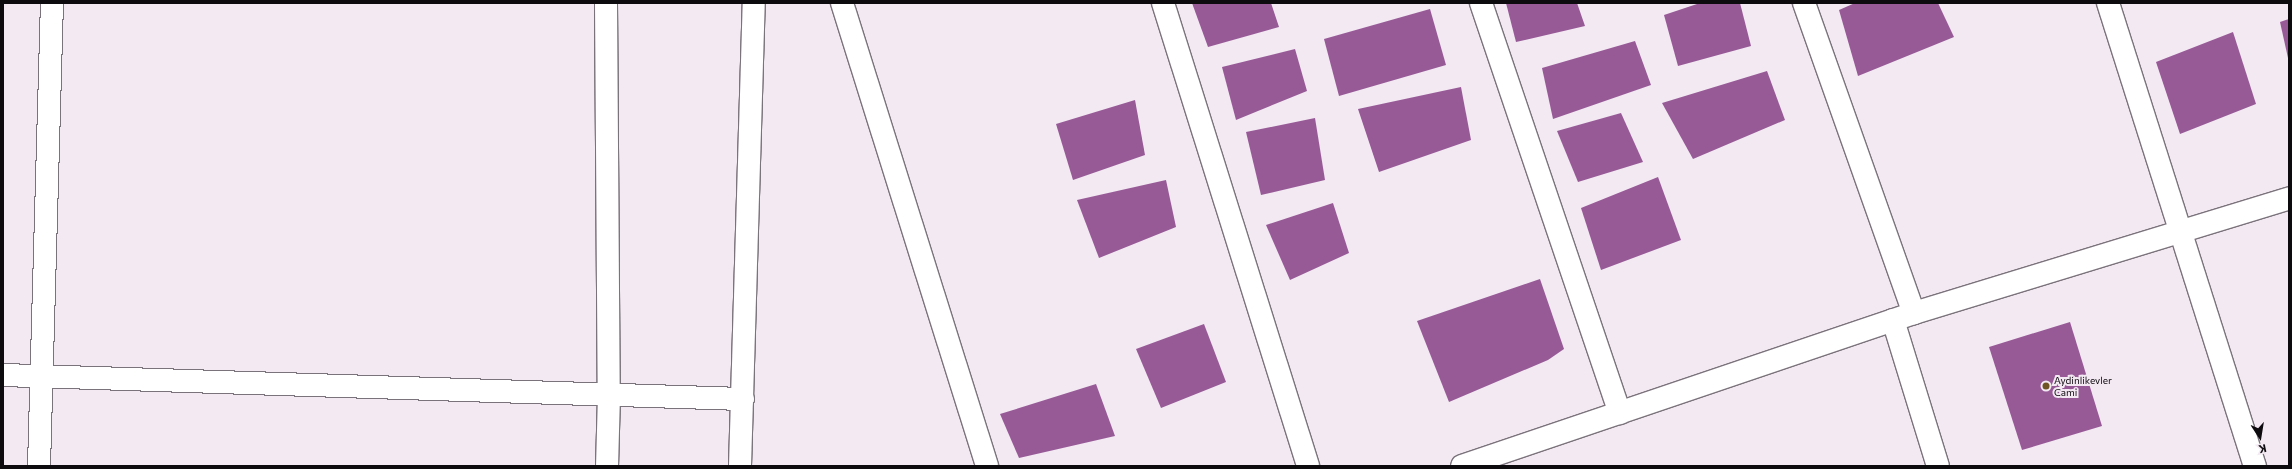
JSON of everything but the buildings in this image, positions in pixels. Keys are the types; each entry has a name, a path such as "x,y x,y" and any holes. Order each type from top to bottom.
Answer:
{"street":[{"path":"39,466 52,3"},
{"path":"606,3 610,395 607,466"},
{"path":"740,466 754,3"},
{"path":"842,3 987,466"},
{"path":"1163,3 1308,466"},
{"path":"1481,3 1620,413"},
{"path":"1804,3 1914,313"},
{"path":"2108,3 2255,466"},
{"path":"1462,466 1914,313 2289,198"},
{"path":"1893,320 1938,466"},
{"path":"3,375 743,399"}],"place":[{"name":"Aydinlikevler Cami","path":"2046,386"}]}
